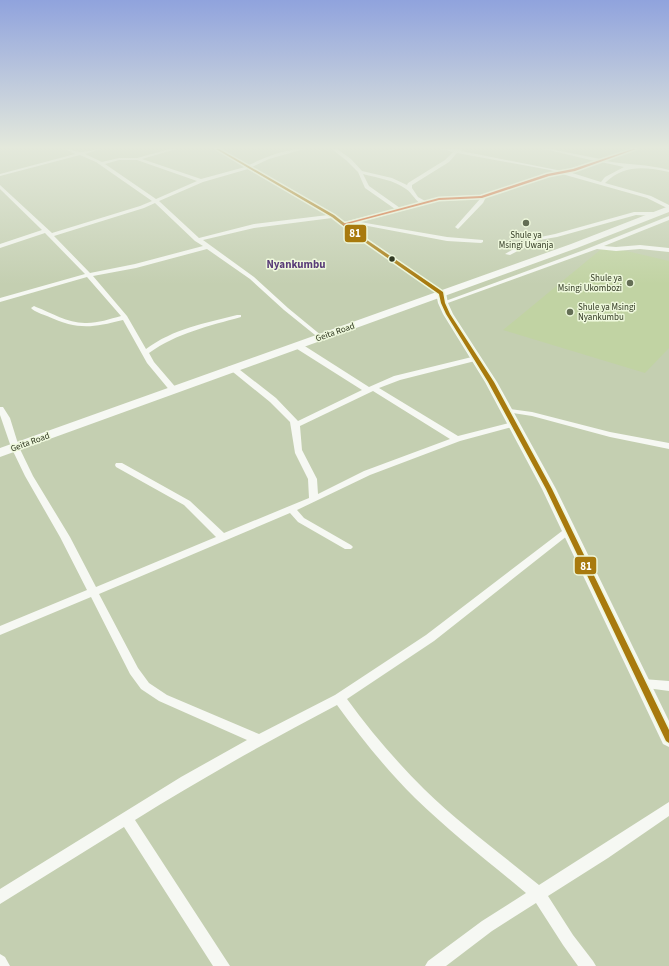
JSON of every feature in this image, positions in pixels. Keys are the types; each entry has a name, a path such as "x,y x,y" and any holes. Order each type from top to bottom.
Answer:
{"highway":[{"name":"Geita Road","path":"0,452 297,345 442,298 574,246 666,212"}],"main road":[{"path":"442,298 448,314 476,358 549,489 669,739"}],"street":[{"path":"8,194 69,253 125,317 151,363 174,390"},
{"path":"145,194 156,202 197,240 252,278 320,337"},
{"path":"0,246 156,202 173,194"},
{"path":"295,194 333,216 442,298 597,246 666,212"},
{"path":"377,194 399,209"},
{"path":"413,194 416,198 424,203"},
{"path":"344,224 446,198 477,197 488,194"},
{"path":"639,194 649,197 666,212"},
{"path":"458,227 481,202 485,195"},
{"path":"508,254 528,242 541,238 555,236 636,213 666,212"},
{"path":"197,240 254,226 333,216"},
{"path":"352,222 447,239 481,241"},
{"path":"597,246 616,249 640,247 669,250"},
{"path":"0,300 88,275 136,266 207,247"},
{"path":"34,308 65,321 82,325 125,317"},
{"path":"145,353 158,344 183,332 239,316"},
{"path":"297,345 456,439"},
{"path":"296,425 370,389 397,378 476,358"},
{"path":"232,368 282,407 291,416 296,425 298,451 303,463 314,480 315,486 313,500"},
{"path":"0,409 15,447 44,504 65,537 134,671 145,686 163,698 259,740"},
{"path":"506,410 532,414 610,434 669,446"},
{"path":"0,631 313,500 367,473 456,439 512,424"},
{"path":"119,465 186,503 223,538"},
{"path":"291,509 301,520 348,547"},
{"path":"0,897 186,781 259,740 339,698 430,638 569,530"},
{"path":"643,684 669,686"},
{"path":"339,698 389,762 420,794 444,816 539,894 568,940 588,966"},
{"path":"433,966 488,926 603,853 669,808"},
{"path":"126,818 222,966"},
{"path":"0,962 2,966"}],"shaded area":[{"path":"605,246 669,261 669,348 645,373 503,330"}],"transit line":[{"name":"81","path":"295,194 333,216 360,237 441,293 443,303 448,314 491,382 549,489 669,739"},
{"path":"344,224 439,199 481,197 490,194"}],"place":[{"name":"Shule ya Msingi Uwanja","path":"526,223"},
{"name":"Shule ya Msingi Ukombozi","path":"630,283"},
{"name":"Shule ya Msingi Nyankumbu","path":"570,312"}],"district":[{"name":"Nyankumbu","path":"296,264"}]}
